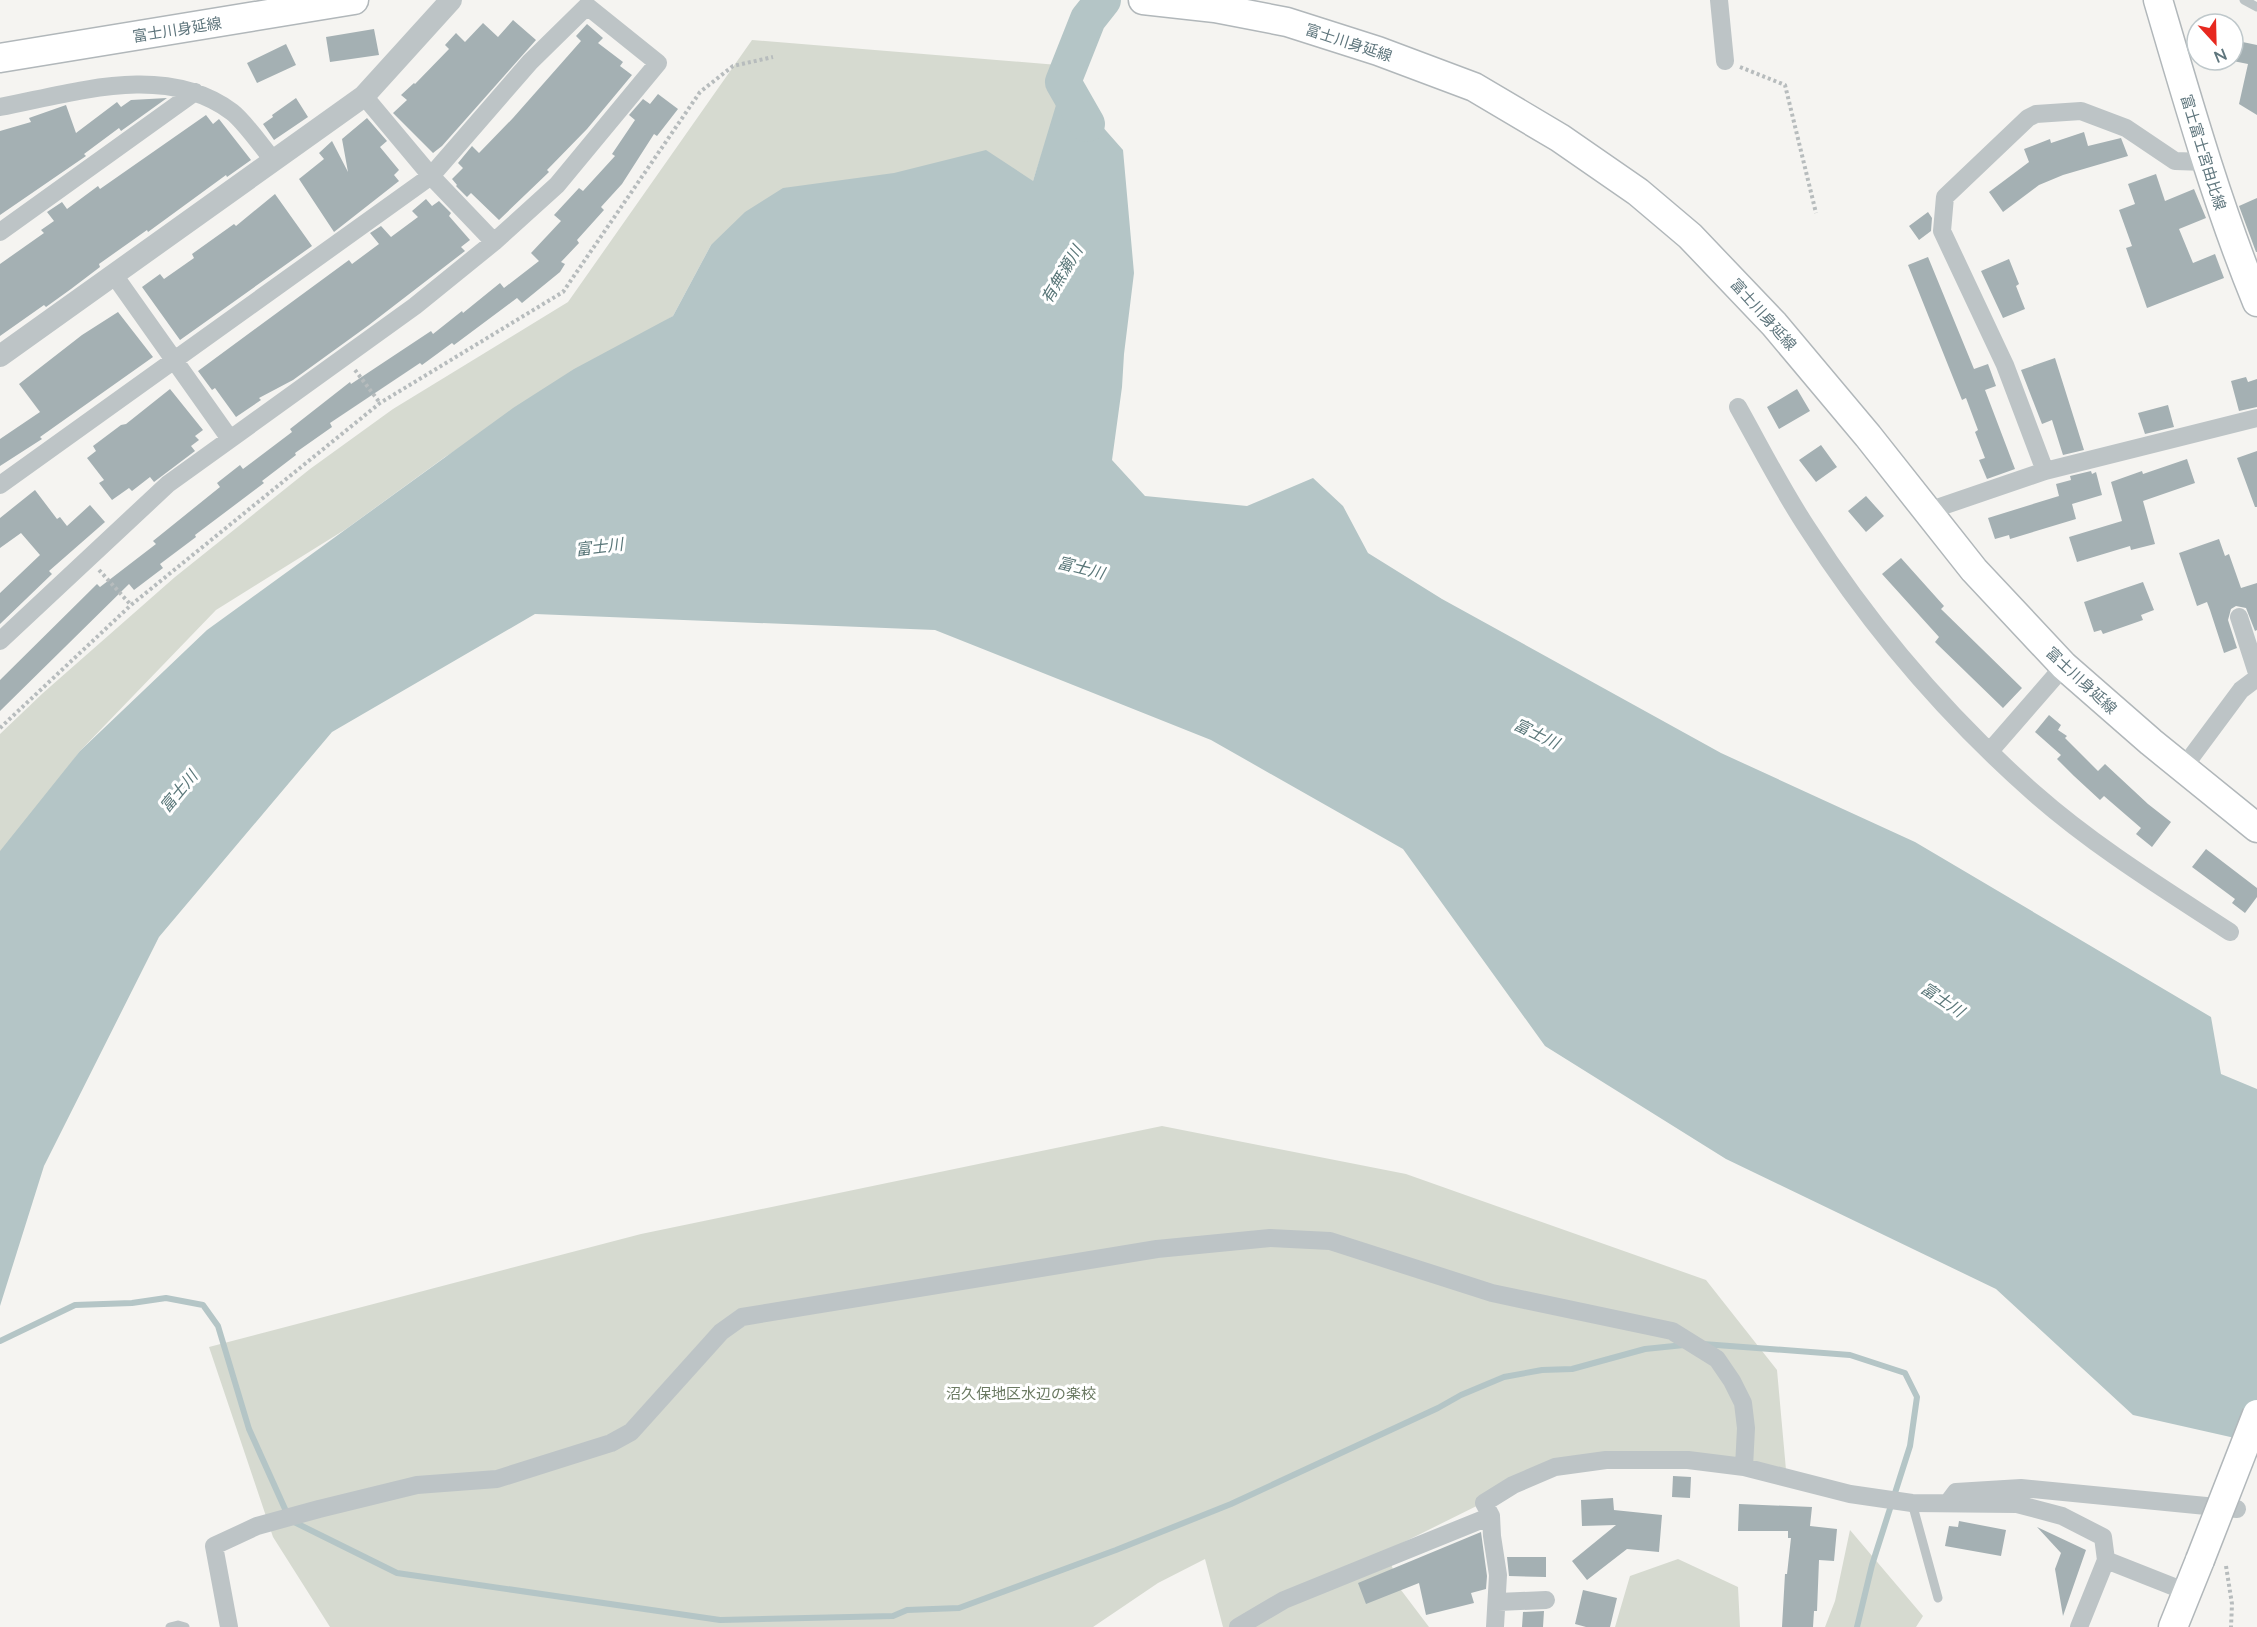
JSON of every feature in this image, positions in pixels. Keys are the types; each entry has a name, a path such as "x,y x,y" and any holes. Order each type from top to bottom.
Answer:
{"main road":[{"name":"富士川身延線","path":"0,58 310,3 354,0"},
{"name":"富士川身延線","path":"1143,0 1220,5 1287,22 1378,51 1474,87 1560,138 1638,192 1690,236 1774,324 1928,510 1974,570 2064,666 2257,828"},
{"name":"富士富士宮由比線","path":"2158,0 2206,162 2257,302"},
{"path":"2173,1627 2187,1592 2213,1560 2257,1414"}],"street":[{"path":"1719,0 1725,61"},
{"path":"0,357 364,96 450,1"},
{"path":"0,485 431,176 530,62 587,6 658,63 557,184 494,242 415,306 168,484 0,641"},
{"path":"0,107 121,84 170,85 195,92 233,112 274,161"},
{"path":"0,232 195,92"},
{"path":"364,96 431,176 494,242"},
{"path":"2045,471 2005,365 1942,231 1945,197 2028,118 2036,114 2081,111 2126,128 2175,160 2206,162"},
{"path":"114,275 230,439"},
{"path":"1738,407 1808,529 1858,600 1907,662 1946,706 2035,794 2085,834 2230,932"},
{"path":"1928,510 2045,471 2257,418"},
{"path":"2239,617 2257,673"},
{"path":"1990,751 2064,666"},
{"path":"2183,768 2241,690 2257,678"},
{"path":"229,1627 214,1546 257,1526 319,1509 417,1485 497,1479 611,1443 631,1432 721,1332 742,1317 1157,1249 1270,1238 1330,1241 1492,1293 1672,1331 1717,1359 1732,1381 1743,1403 1746,1428 1744,1467"},
{"path":"1495,1627 1498,1575 1491,1516 1484,1503 1513,1485 1555,1467 1606,1460 1688,1460 1744,1467 1850,1494 1912,1503 2017,1504 2062,1516 2103,1537 2106,1560 2079,1627"},
{"path":"1948,1504 1956,1492 2021,1488 2237,1509"},
{"path":"1238,1627 1284,1600 1491,1516"},
{"path":"2106,1560 2187,1592"},
{"path":"1497,1602 1546,1600"}],"lane":[{"path":"2244,0 2257,6"},
{"path":"1912,1503 1938,1598"},
{"path":"170,1627 178,1625 185,1627"}],"path":[{"path":"0,728 131,605 380,403 563,292 700,92 733,66 772,57"},
{"path":"1725,61 1785,86 1816,213"},
{"path":"345,357 380,403"},
{"path":"88,559 131,605"},
{"path":"2213,1560 2225,1570 2232,1604 2231,1627"}],"green space":[{"path":"752,40 1070,66 1033,181 711,245 673,316 445,457 346,529 216,610 80,751 0,859 0,734 43,693 175,577 310,469 393,409 568,302"},
{"name":"沼久保地区水辺の楽校","path":"1162,1126 1406,1174 1706,1280 1777,1370 1786,1470 1555,1467 1386,1551 1401,1590 1429,1627 1223,1627 1205,1559 1158,1583 1093,1627 330,1627 273,1537 209,1347 641,1234"},
{"path":"1850,1530 1923,1616 1916,1627 1825,1627 1835,1601"},
{"path":"1678,1559 1738,1587 1740,1627 1615,1627 1630,1576"}],"water":[{"name":"富士川","path":"1063,82 1123,150 1134,273 1112,460 1145,496 1247,506 1313,478 1343,506 1368,553 1442,599 1721,753 1915,842 2211,1017 2221,1074 2257,1089 2257,1443 2133,1415 1996,1289 1726,1159 1545,1046 1403,849 1211,740 935,630 535,614 332,732 159,937 44,1166 0,1306 0,851 80,751 207,630 513,408 574,369 673,316 711,245 745,212 783,188 894,173 986,150 1033,181"}],"building":[{"path":"513,20 536,40 442,146 433,153 393,113 407,100 401,95 449,49 445,45 456,33 465,42 483,23 498,37"},
{"path":"587,24 603,38 598,43 623,62 620,66 632,75 587,129 547,170 549,172 499,220 471,193 467,197 456,186 452,179 463,168 458,163 472,146 479,153 513,118 581,41 576,36"},
{"path":"374,29 379,55 330,62 326,37"},
{"path":"2245,42 2257,45 2257,115 2239,104 2248,64 2245,63"},
{"path":"286,44 296,65 257,83 247,63"},
{"path":"658,94 678,109 657,136 654,134 622,184 601,207 604,210 561,262 565,264 560,272 522,303 517,298 454,345 452,343 422,365 420,363 330,423 332,427 295,453 296,455 262,481 264,483 160,564 163,568 134,590 129,584 0,711 0,680 97,584 100,587 156,544 153,541 220,487 217,483 240,465 243,469 292,432 290,429 350,382 351,384 431,331 433,334 500,283 504,288 539,261 531,253 561,221 554,215 579,188 583,191 615,156 612,154 635,120 629,115 643,99 650,104"},
{"path":"167,98 121,131 119,128 84,154 86,156 0,215 0,131 31,122 29,118 66,105 76,133 117,102 121,107 131,100"},
{"path":"296,98 308,117 274,140 263,124"},
{"path":"206,115 213,124 219,119 251,160 99,264 100,267 46,307 44,305 0,336 0,264 44,233 41,230 54,221 47,212 62,202 67,209 98,186 100,189"},
{"path":"367,118 387,141 380,147 399,170 394,175 399,181 334,232 299,179 324,159 319,153 332,141 348,172 342,139"},
{"path":"2084,132 2088,146 2121,138 2128,156 2063,175 2039,185 2003,212 1989,192 2029,162 2024,149 2050,139 2051,143"},
{"path":"2156,174 2165,201 2194,189 2206,218 2179,229 2193,263 2215,254 2224,278 2147,308 2126,248 2132,246 2119,210 2135,204 2128,184"},
{"path":"275,194 312,246 180,340 142,287 160,274 164,279 194,258 192,254 234,224 236,226"},
{"path":"2257,198 2257,252 2256,252 2239,206"},
{"path":"426,199 432,206 439,201 451,213 449,216 470,240 461,247 465,251 369,325 293,380 259,398 261,400 236,417 215,388 212,390 198,371 349,260 352,264 379,244 370,233 381,226 391,237 418,217 412,211"},
{"path":"1928,212 1932,218 1931,231 1919,240 1909,226"},
{"path":"1928,257 1974,369 1988,364 1996,386 1985,390 2015,469 1987,479 1979,460 1985,458 1975,432 1978,430 1966,398 1962,400 1908,265"},
{"path":"2009,259 2019,284 2016,286 2025,309 2003,318 1981,271"},
{"path":"118,312 153,357 40,437 42,439 0,466 0,439 40,412 19,384 82,335"},
{"path":"2055,358 2084,450 2063,455 2052,420 2042,424 2021,370"},
{"path":"2246,377 2248,382 2257,379 2257,407 2239,411 2231,381"},
{"path":"170,389 203,430 195,436 199,440 191,446 195,451 154,482 150,477 132,491 129,488 112,500 99,483 104,480 87,458 96,451 93,446 121,425 126,424"},
{"path":"1797,389 1810,411 1779,429 1767,407"},
{"path":"2168,405 2174,427 2145,434 2138,413"},
{"path":"1821,445 1837,467 1816,482 1799,460"},
{"path":"2257,451 2257,507 2255,507 2237,458"},
{"path":"2187,459 2195,483 2143,501 2155,544 2131,550 2130,546 2077,562 2069,537 2122,521 2111,482"},
{"path":"2091,471 2092,474 2096,472 2102,495 2072,504 2076,519 2010,539 2009,535 1995,539 1988,518 2059,496 2056,484 2071,480 2070,476"},
{"path":"35,490 57,519 60,517 67,526 90,505 105,522 49,571 52,574 0,624 0,593 40,555 21,533 0,548 0,518"},
{"path":"1866,496 1884,516 1866,532 1848,511"},
{"path":"2219,539 2225,556 2229,554 2241,588 2257,583 2257,630 2255,631 2246,608 2236,606 2231,609 2228,620 2237,648 2224,653 2207,602 2197,606 2179,553"},
{"path":"1901,558 1944,606 1941,609 2022,688 2003,708 1935,642 1939,637 1882,574"},
{"path":"2143,582 2154,610 2141,615 2143,620 2103,634 2101,630 2094,632 2084,602"},
{"path":"2049,715 2061,725 2058,730 2067,736 2065,738 2098,771 2105,764 2171,822 2152,847 2136,834 2141,828 2104,796 2100,800 2057,759 2061,755 2035,732"},
{"path":"2206,849 2257,888 2257,897 2245,913 2232,903 2235,899 2192,867"},
{"path":"1673,1476 1691,1477 1690,1498 1672,1497"},
{"path":"1613,1498 1614,1510 1662,1515 1659,1552 1627,1549 1587,1580 1572,1561 1616,1525 1582,1526 1581,1500"},
{"path":"1739,1504 1812,1507 1810,1526 1837,1529 1834,1561 1819,1560 1817,1611 1814,1611 1813,1627 1782,1627 1785,1574 1787,1574 1791,1538 1788,1538 1788,1531 1738,1531"},
{"path":"1959,1521 2006,1530 2001,1556 1945,1546 1949,1526 1958,1527"},
{"path":"2037,1527 2086,1550 2063,1616 2055,1569 2061,1553"},
{"path":"1481,1532 1487,1576 1486,1589 1471,1593 1474,1603 1426,1615 1419,1583 1366,1604 1358,1583"},
{"path":"1507,1557 1546,1557 1546,1577 1509,1576"},
{"path":"1583,1590 1617,1598 1610,1627 1586,1627 1575,1624"},
{"path":"1544,1611 1543,1627 1522,1627 1523,1612"}],"waterway":[{"name":"有無瀬川","path":"1087,124 1063,82 1088,19 1103,0"},
{"path":"0,1341 75,1305 132,1303 166,1298 203,1305 218,1326 249,1429 290,1520 397,1573 720,1620 893,1616 907,1610 959,1608 1116,1550 1231,1504 1438,1408 1461,1395 1504,1377 1542,1370 1572,1369 1645,1349 1684,1345"},
{"path":"1703,1344 1850,1355 1905,1373 1917,1397 1910,1446 1872,1565 1857,1627"}]}
